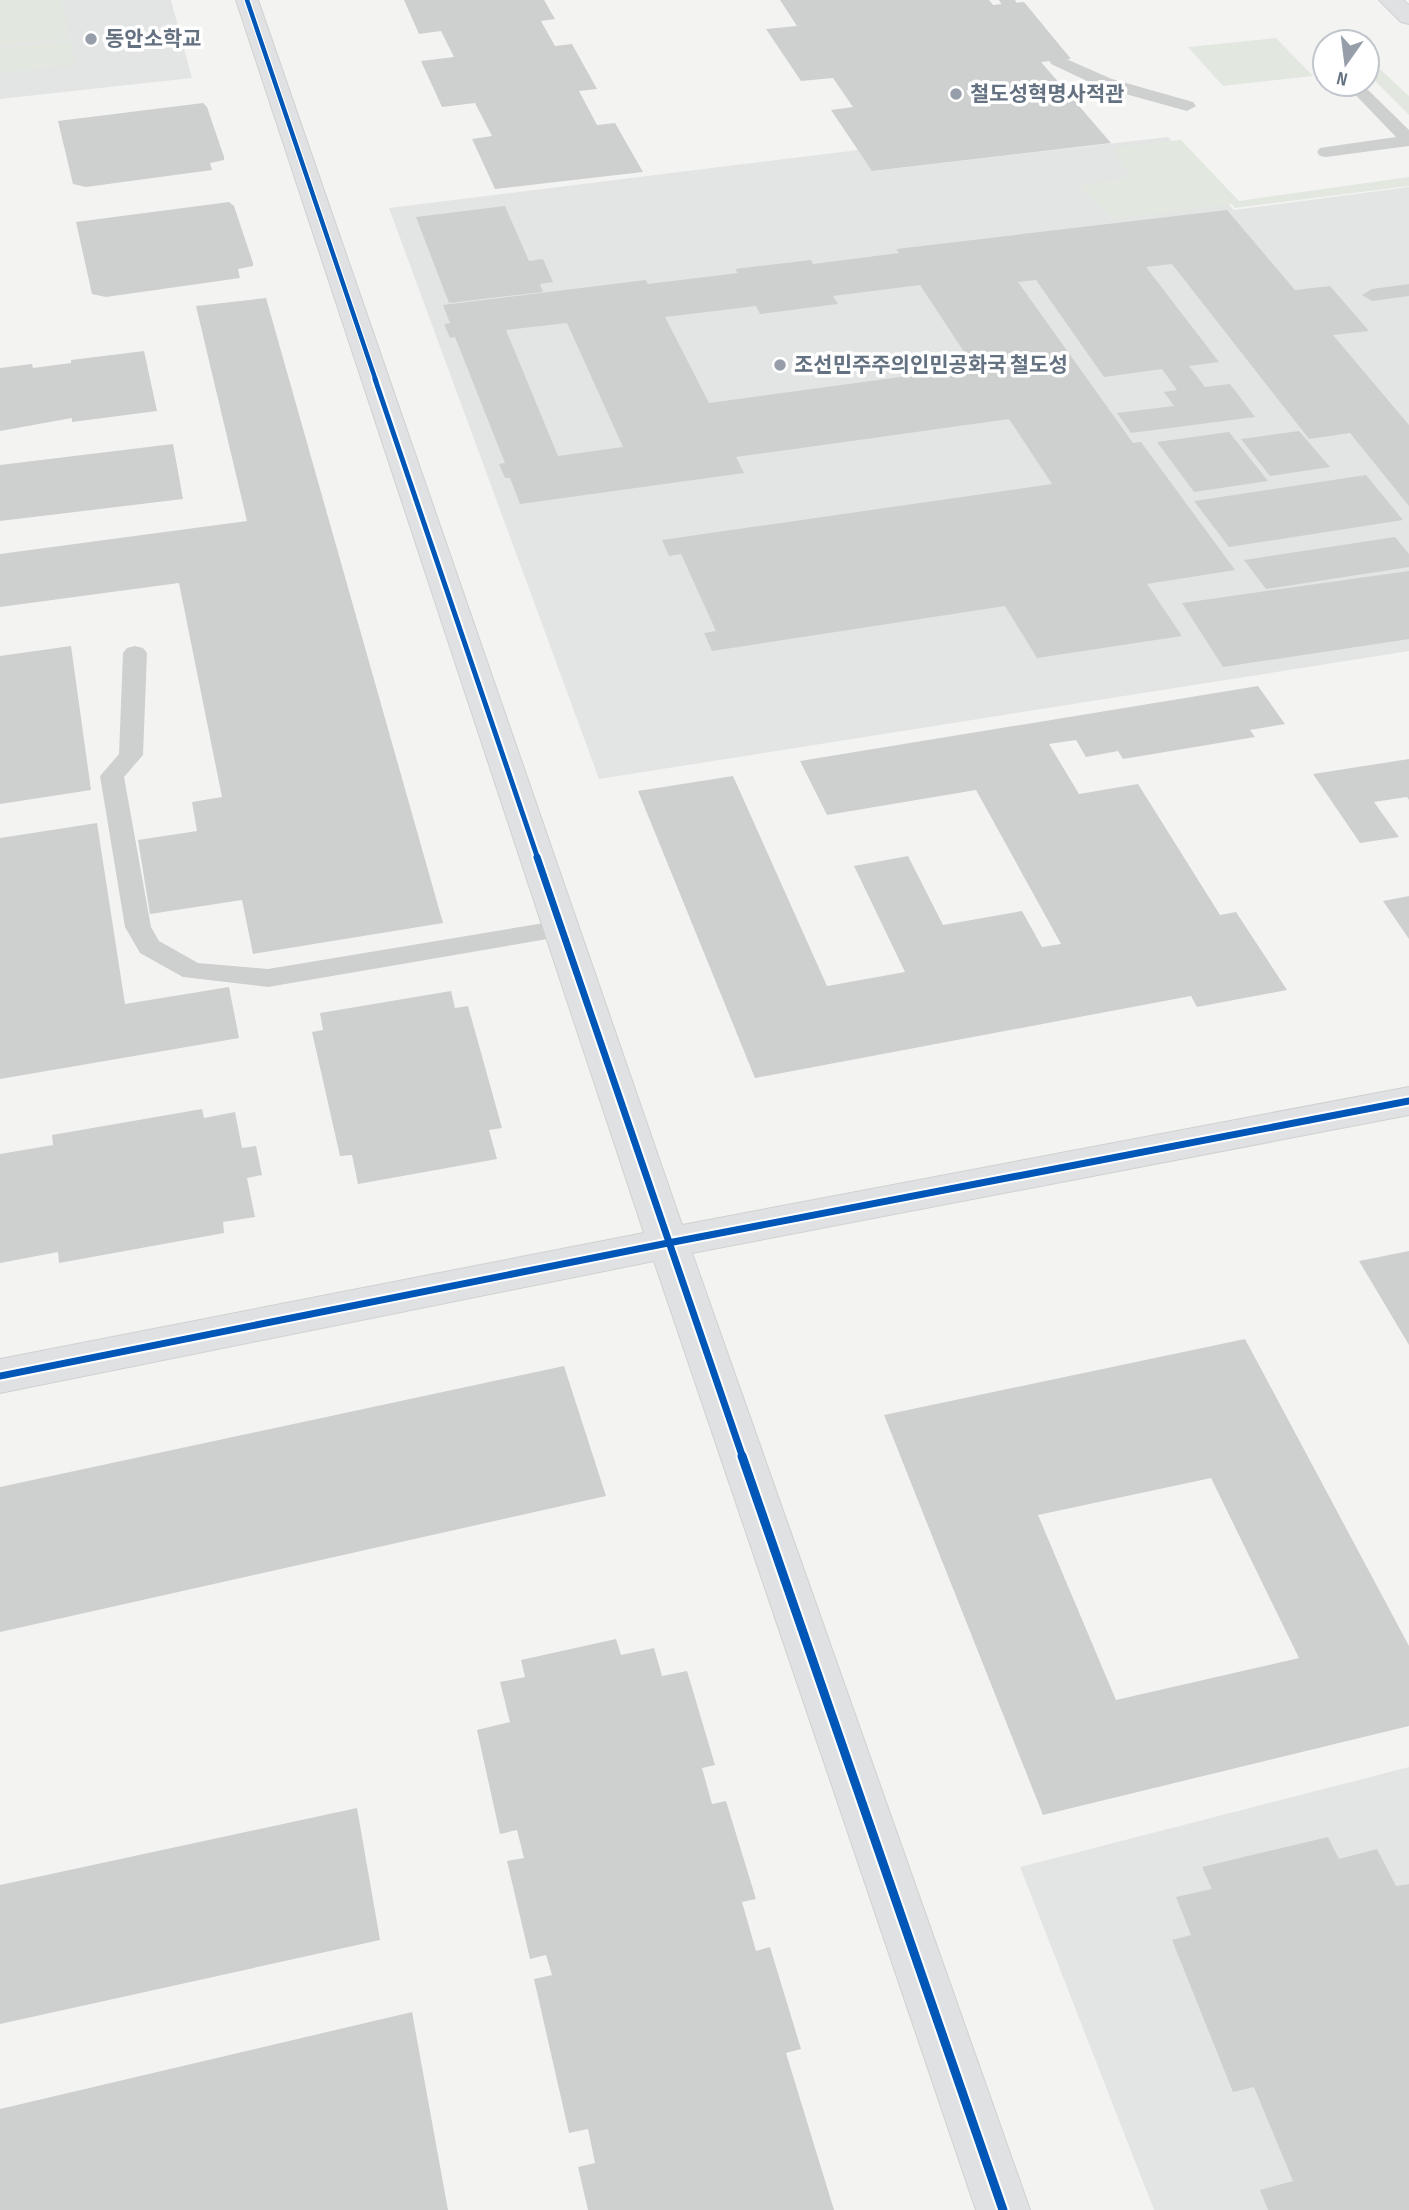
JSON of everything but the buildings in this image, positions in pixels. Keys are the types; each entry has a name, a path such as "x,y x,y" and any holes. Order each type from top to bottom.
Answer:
{"street":[{"path":"247,0 667,1243 1003,2210"},
{"path":"1390,0 1409,17"},
{"path":"0,1376 667,1243 1409,1101"}],"lane":[{"path":"1057,60 1106,83 1187,106"},
{"path":"1366,98 1409,141"},
{"path":"1326,152 1409,141"},
{"path":"1372,296 1409,290"},
{"path":"135,653 131,755 112,776 138,927 149,947 192,971 268,978 562,929"}],"shaded area":[{"name":"동안소학교","path":"0,0 171,0 192,78 0,99"},
{"path":"0,0 61,0 70,38 0,45"},
{"path":"1276,38 1311,76 1223,86 1188,47"},
{"path":"70,41 75,65 0,73 0,48"},
{"path":"1381,70 1409,96 1409,115 1381,87"},
{"path":"1168,137 1234,210 1409,187 1409,651 599,779 389,208 858,150 873,171"},
{"path":"1181,140 1239,201 1409,177 1409,186 1235,208 1232,204 1113,219 1079,186 1130,177 1113,148"},
{"path":"1409,1767 1409,2210 1154,2210 1020,1867"}],"cycle path":[{"path":"247,0 668,1243 1003,2210"},
{"path":"0,1376 668,1243 1409,1101"}],"place":[{"name":"동안소학교","path":"91,39"},
{"name":"철도성혁명사적관","path":"956,94"},
{"name":"조선민주주의인민공화국 철도성","path":"780,365"}]}
